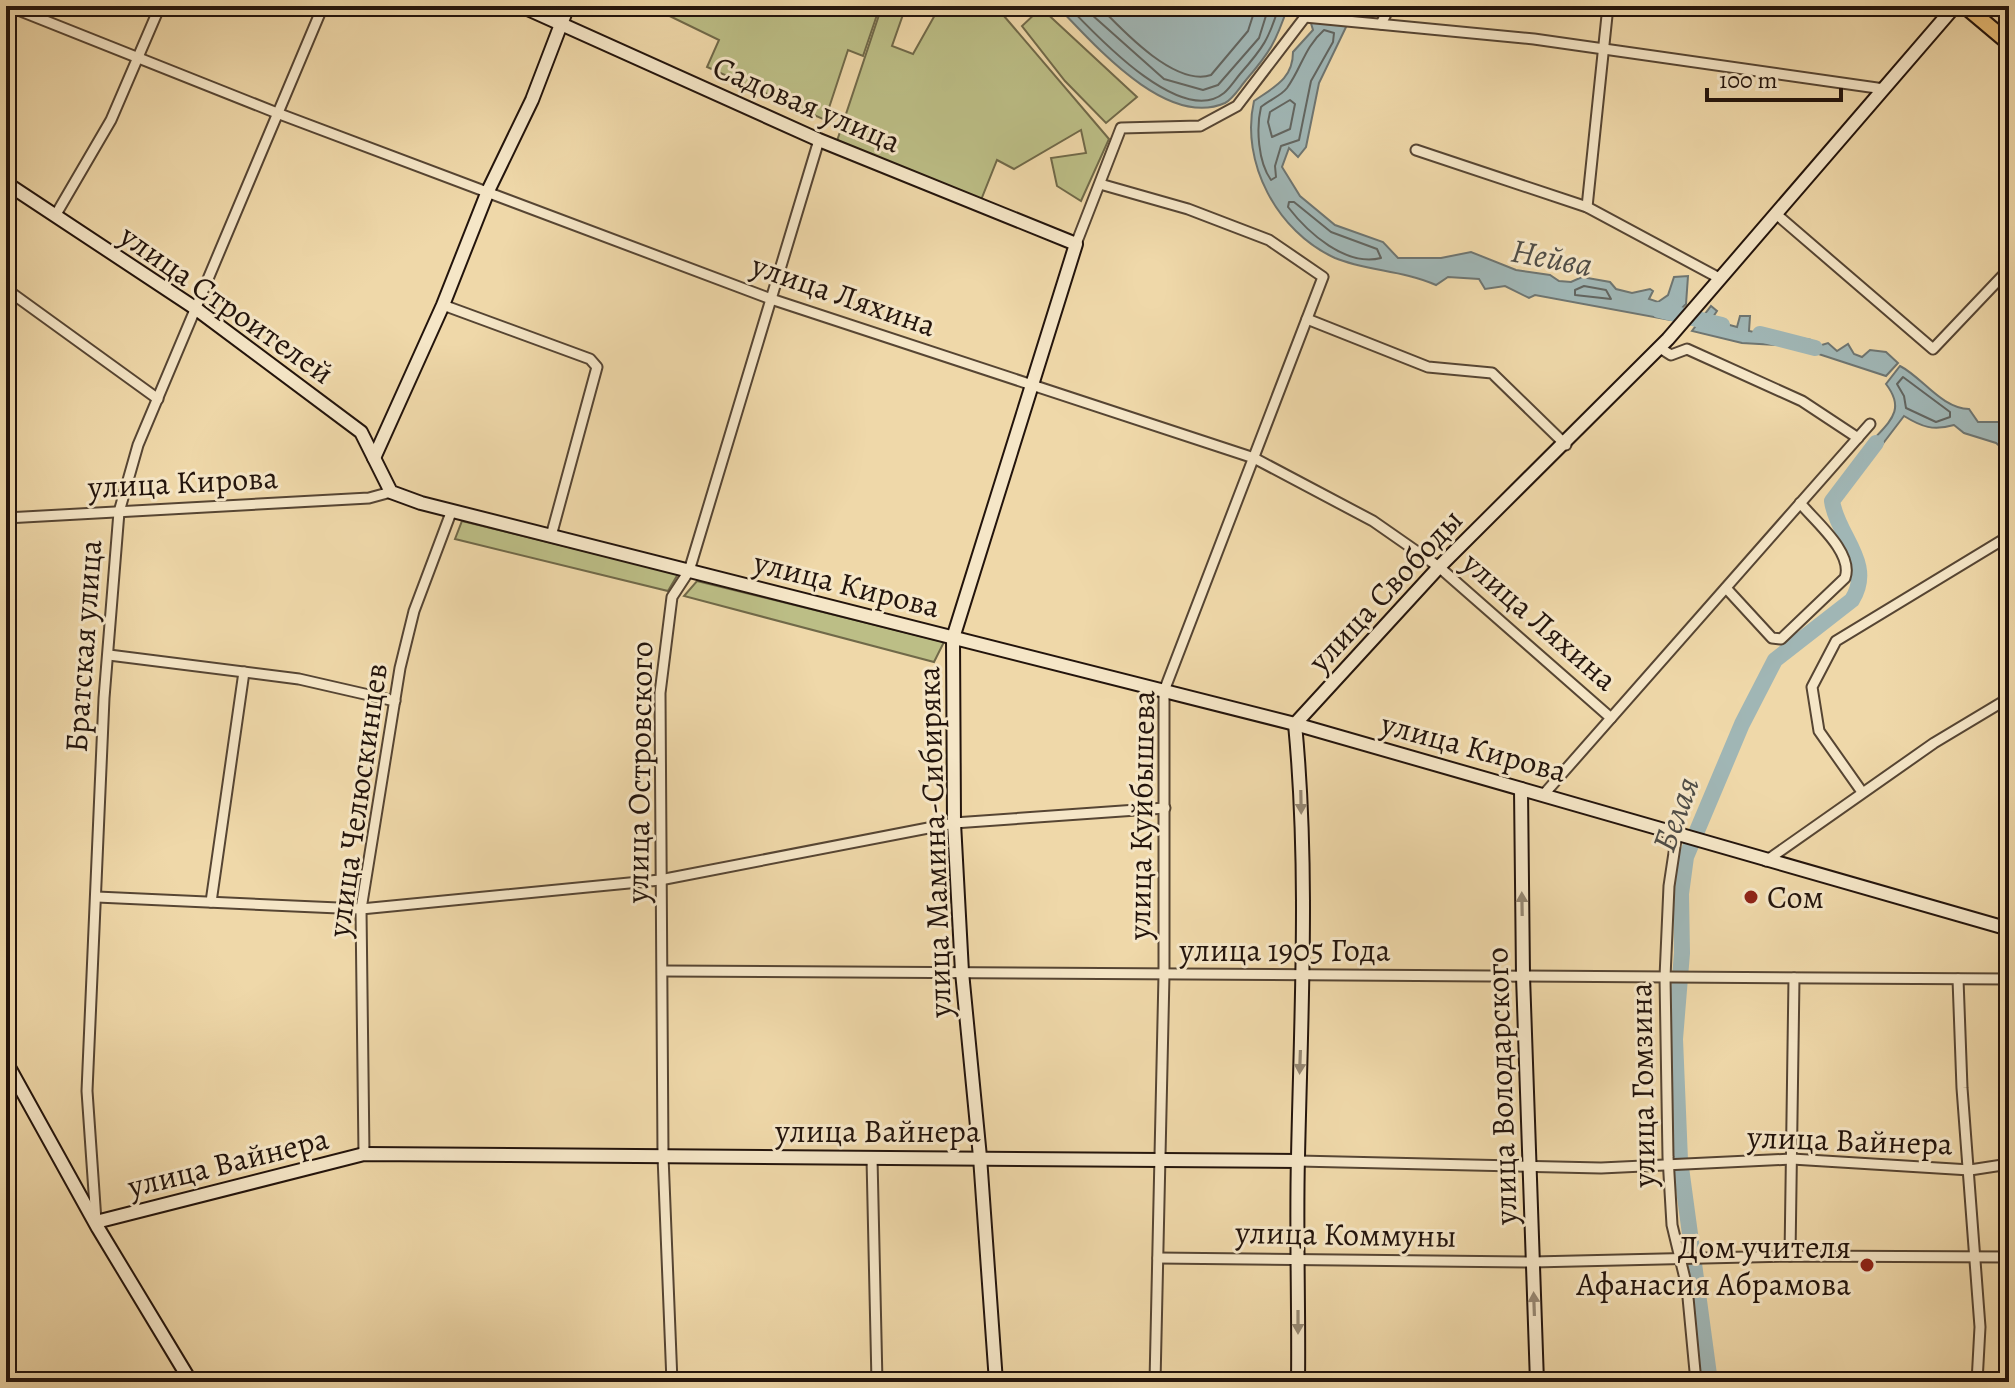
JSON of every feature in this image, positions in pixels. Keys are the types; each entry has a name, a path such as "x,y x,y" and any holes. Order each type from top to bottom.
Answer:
{"main road":[{"name":"Садовая улица","path":"521,6 819,140 1076,244"},
{"path":"374,458 443,305 488,191 532,100 568,6"},
{"name":"улица Свободы","path":"1295,724 1439,567 1566,445 1664,344 1955,6"},
{"path":"1965,6 2009,43"},
{"name":"улица Строителей","path":"6,183 195,308 361,432 391,492"},
{"name":"улица Мамина-Сибиряка","path":"996,1382 980,1157 962,972 954,823 953,638 1076,244"},
{"name":"улица Кирова","path":"391,492 551,536 1295,724 1521,789 1545,793 1766,861"},
{"path":"1295,724 1301,781 1303,977 1298,1161 1298,1382"},
{"name":"улица Володарского","path":"1521,789 1523,976 1537,1382"},
{"path":"1766,861 2009,929"},
{"path":"6,1062 191,1382"},
{"name":"улица Вайнера","path":"96,1222 364,1154 1298,1161"}],"street":[{"name":"улица Ляхина","path":"8,6 277,113 771,299 1254,458 1373,521 1439,567 1611,718"},
{"path":"55,216 111,120 160,6"},
{"name":"Братская улица","path":"96,1222 87,1091 104,698 119,512 138,445 323,6"},
{"path":"1302,6 1305,17 1534,39 1884,89"},
{"path":"1378,6 1381,24"},
{"path":"1381,24 1390,6"},
{"path":"1587,207 1608,6"},
{"name":"улица Мамина-Сибиряка","path":"1076,244 1121,128 1200,126 1237,106 1305,17"},
{"name":"улица Островского","path":"672,1382 663,1156 660,693 672,597 689,571 819,140"},
{"path":"1416,150 1587,207 1721,279"},
{"name":"улица Куйбышева","path":"1100,184 1188,209 1269,240 1323,277 1164,691 1164,975 1155,1382"},
{"path":"1776,214 1933,349 2009,269"},
{"path":"6,289 158,399"},
{"path":"443,305 590,359 597,367 551,536"},
{"path":"1307,319 1428,367 1492,373 1566,445"},
{"path":"1664,344 1671,355 1687,349 1802,401 1858,438"},
{"path":"1545,793 1870,424"},
{"name":"улица Кирова","path":"6,518 369,498 391,492"},
{"path":"1726,588 1772,638 1781,639 1845,578 1847,572 1842,553 1800,503"},
{"name":"улица Челюскинцев","path":"364,1154 361,909 395,701 414,611 452,510"},
{"path":"1862,792 1819,731 1812,687 1836,641 2009,536"},
{"path":"109,655 299,679 395,701"},
{"path":"211,902 244,672"},
{"path":"1766,861 1862,792 2009,698"},
{"path":"97,897 361,909 660,880 954,823 1165,808"},
{"name":"улица Гомзина","path":"1677,833 1669,886 1665,977 1668,1164 1678,1258 1687,1287 1696,1382"},
{"name":"улица 1905 Года","path":"664,971 1794,978"},
{"path":"2009,979 1794,978 1790,1256 2009,1257"},
{"path":"1958,979 1980,1327 1977,1382"},
{"path":"872,1158 877,1382"},
{"name":"улица Вайнера","path":"1298,1161 1601,1168 1792,1159 1970,1170 2009,1164"},
{"name":"улица Коммуны","path":"1158,1258 1533,1262 1790,1256"}],"green space":[{"path":"649,6 880,6 863,56 848,50 825,120 707,67 719,40"},
{"path":"882,6 906,6 892,46 913,54 940,6 973,6 972,12 1004,16 1109,139 1081,201 1057,186 1051,158 1086,153 1081,130 1014,169 997,160 981,200 837,141"},
{"path":"1041,8 1137,97 1106,123 1065,81 1022,26"},
{"path":"462,521 678,574 668,591 455,539"},
{"path":"697,581 944,642 934,662 684,596"}],"water":[{"path":"1057,6 1288,6 1272,46 1234,96 1225,103 1202,108 1179,104 1132,78"},
{"path":"1317,6 1348,6 1348,18 1316,14"},
{"path":"1310,20 1347,25 1319,83 1306,147 1298,157 1289,148 1282,167 1300,196 1335,225 1383,242 1398,258 1441,258 1471,252 1516,270 1550,275 1559,281 1571,282 1582,277 1610,282 1616,289 1632,293 1650,289 1653,291 1649,299 1658,302 1668,295 1674,277 1688,276 1686,304 1670,320 1535,295 1529,298 1505,286 1485,289 1479,279 1448,277 1436,285 1347,262 1314,246 1280,213 1268,193 1258,171 1251,124 1254,101 1286,76 1293,52 1313,30"},
{"path":"1711,306 1717,311 1711,320 1737,327 1740,316 1750,316 1749,331 1767,332 1780,341 1776,345 1742,343 1692,331"},
{"path":"1800,338 1811,340 1815,347 1828,343 1837,351 1848,344 1854,354 1862,357 1870,350 1886,352 1898,363 1886,376 1794,346"},
{"path":"1900,366 1950,404 1969,409 1978,422 2001,422 2004,432 2009,433 2009,454 1996,443 1964,433 1954,425 1928,427 1904,416 1875,454 1864,458 1864,451 1891,419 1895,403 1886,384"}],"waterway":[{"name":"Нейва","path":"1659,310 1722,325"},
{"name":"Нейва","path":"1760,334 1815,348"},
{"name":"Белая","path":"1710,1382 1680,1160 1675,1039 1682,953 1681,894 1686,857 1742,724 1775,660 1852,600 1858,587 1857,562 1832,501 1876,443"}],"place":[{"name":"Сом","path":"1751,897"},
{"name":"Дом учителя Афанасия Абрамова","path":"1867,1265"}]}
